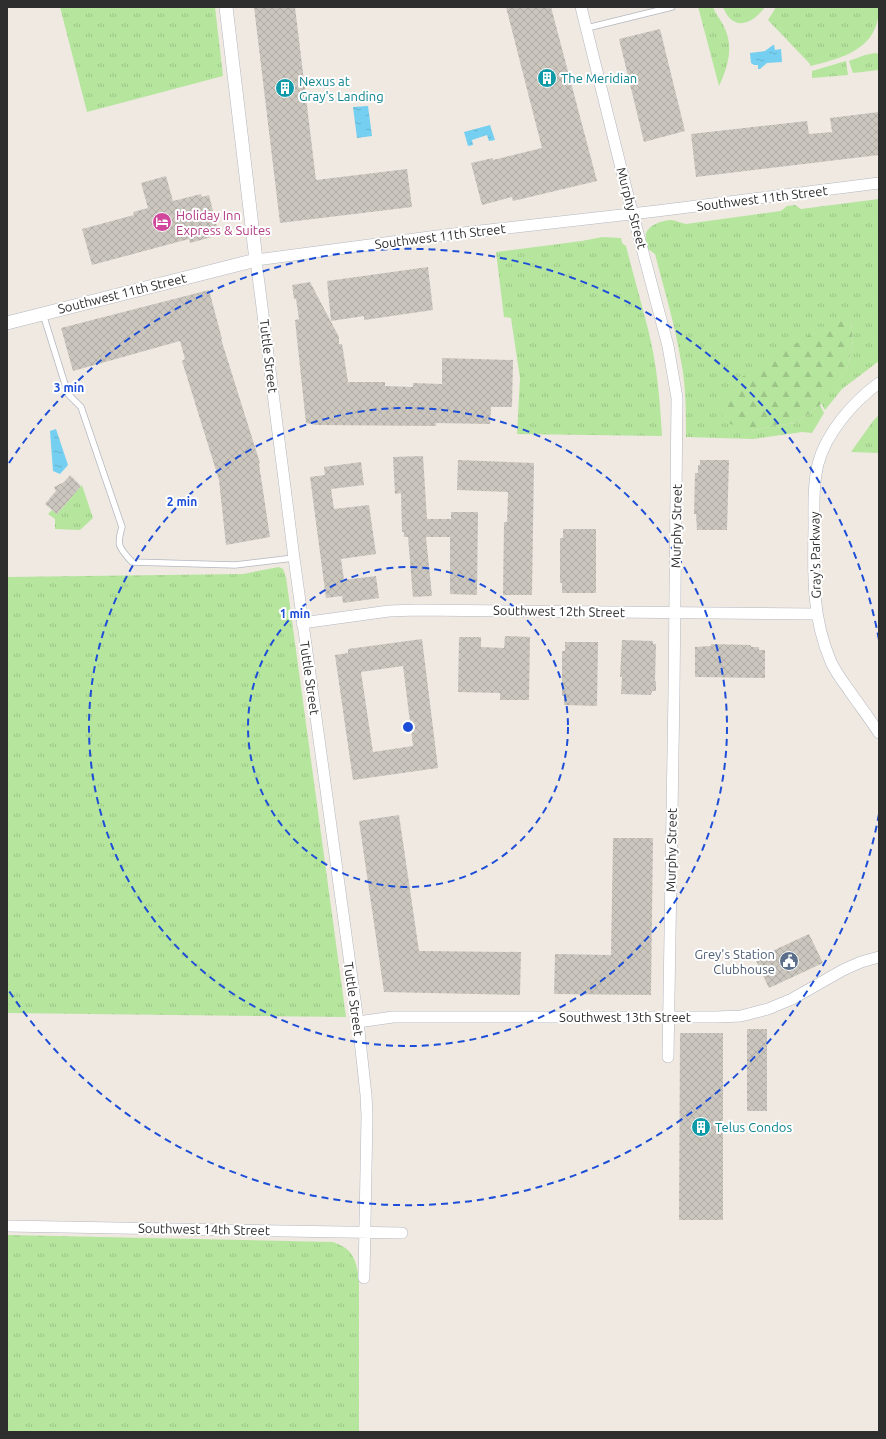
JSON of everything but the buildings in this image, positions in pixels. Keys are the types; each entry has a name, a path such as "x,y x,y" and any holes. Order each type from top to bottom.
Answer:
{"street":[{"name":"Tuttle Street","path":"226,7 256,260 302,622 358,1022 366,1095 367,1116 364,1278"},
{"name":"Murphy Street","path":"581,7 668,346 677,398 668,1057"},
{"name":"Southwest 11th Street","path":"7,323 256,260 445,235 633,214 879,183"},
{"name":"Gray's Parkway","path":"879,383 860,398 844,416 831,436 819,464 816,480 814,514 813,576 816,614 832,664 879,733"},
{"name":"Southwest 12th Street","path":"302,622 389,611 410,610 816,614"},
{"name":"Southwest 13th Street","path":"358,1022 393,1017 741,1016 768,1009 792,1000 843,970 861,962 879,957"},
{"name":"Southwest 14th Street","path":"7,1226 402,1233"}],"lane":[{"path":"587,28 672,7"},
{"path":"43,314 68,394 81,406 122,527 118,540 122,550 132,562 235,565 294,558"}],"green space":[{"path":"60,7 215,7 223,76 87,112"},
{"path":"698,7 713,7 728,36 729,51 727,66 719,86 700,14"},
{"path":"723,7 765,7 749,22 737,23 727,15"},
{"path":"776,7 879,7 873,33 866,42 846,55 810,66 810,64 768,20"},
{"path":"875,53 879,54 879,70 853,73 849,61"},
{"path":"846,61 848,75 812,78 812,71"},
{"path":"879,199 879,361 842,389 825,410 821,403 847,369 853,341 851,321 751,431 771,426 796,423 820,405 824,413 812,433 802,432 753,439 686,437 685,389 679,348 655,254 648,249 646,233 648,230 660,222 668,220 674,220 686,224 781,211 787,206 795,205 801,209"},
{"path":"602,237 621,238 622,243 626,246 654,355 662,436 517,434 520,378 511,318 504,317 496,252"},
{"path":"842,315 851,321 853,341 847,369 820,405 796,423 771,426 751,431 725,422 719,407 740,378"},
{"path":"879,415 879,453 851,452 873,421"},
{"path":"82,485 93,518 80,530 55,529 55,519 48,514 52,510 57,514"},
{"path":"279,567 283,569 286,577 346,1017 7,1013 7,577 243,574"},
{"path":"7,1235 333,1242 340,1245 349,1252 355,1260 359,1279 359,1432 7,1432"}],"water":[{"path":"773,45 775,50 781,49 782,62 767,63 760,69 758,69 758,65 751,63 750,53 765,51"},
{"path":"368,106 372,136 357,138 353,107"},
{"path":"490,125 495,140 489,141 487,135 472,140 473,145 468,146 464,132"},
{"path":"56,429 68,465 60,474 53,471 50,431"}],"place":[{"name":"The Meridian","path":"547,78"},
{"name":"Nexus at Gray's Landing","path":"285,88"},
{"name":"Holiday Inn Express & Suites","path":"162,222"},
{"name":"Grey's Station Clubhouse","path":"789,961"},
{"name":"Telus Condos","path":"701,1127"}]}
